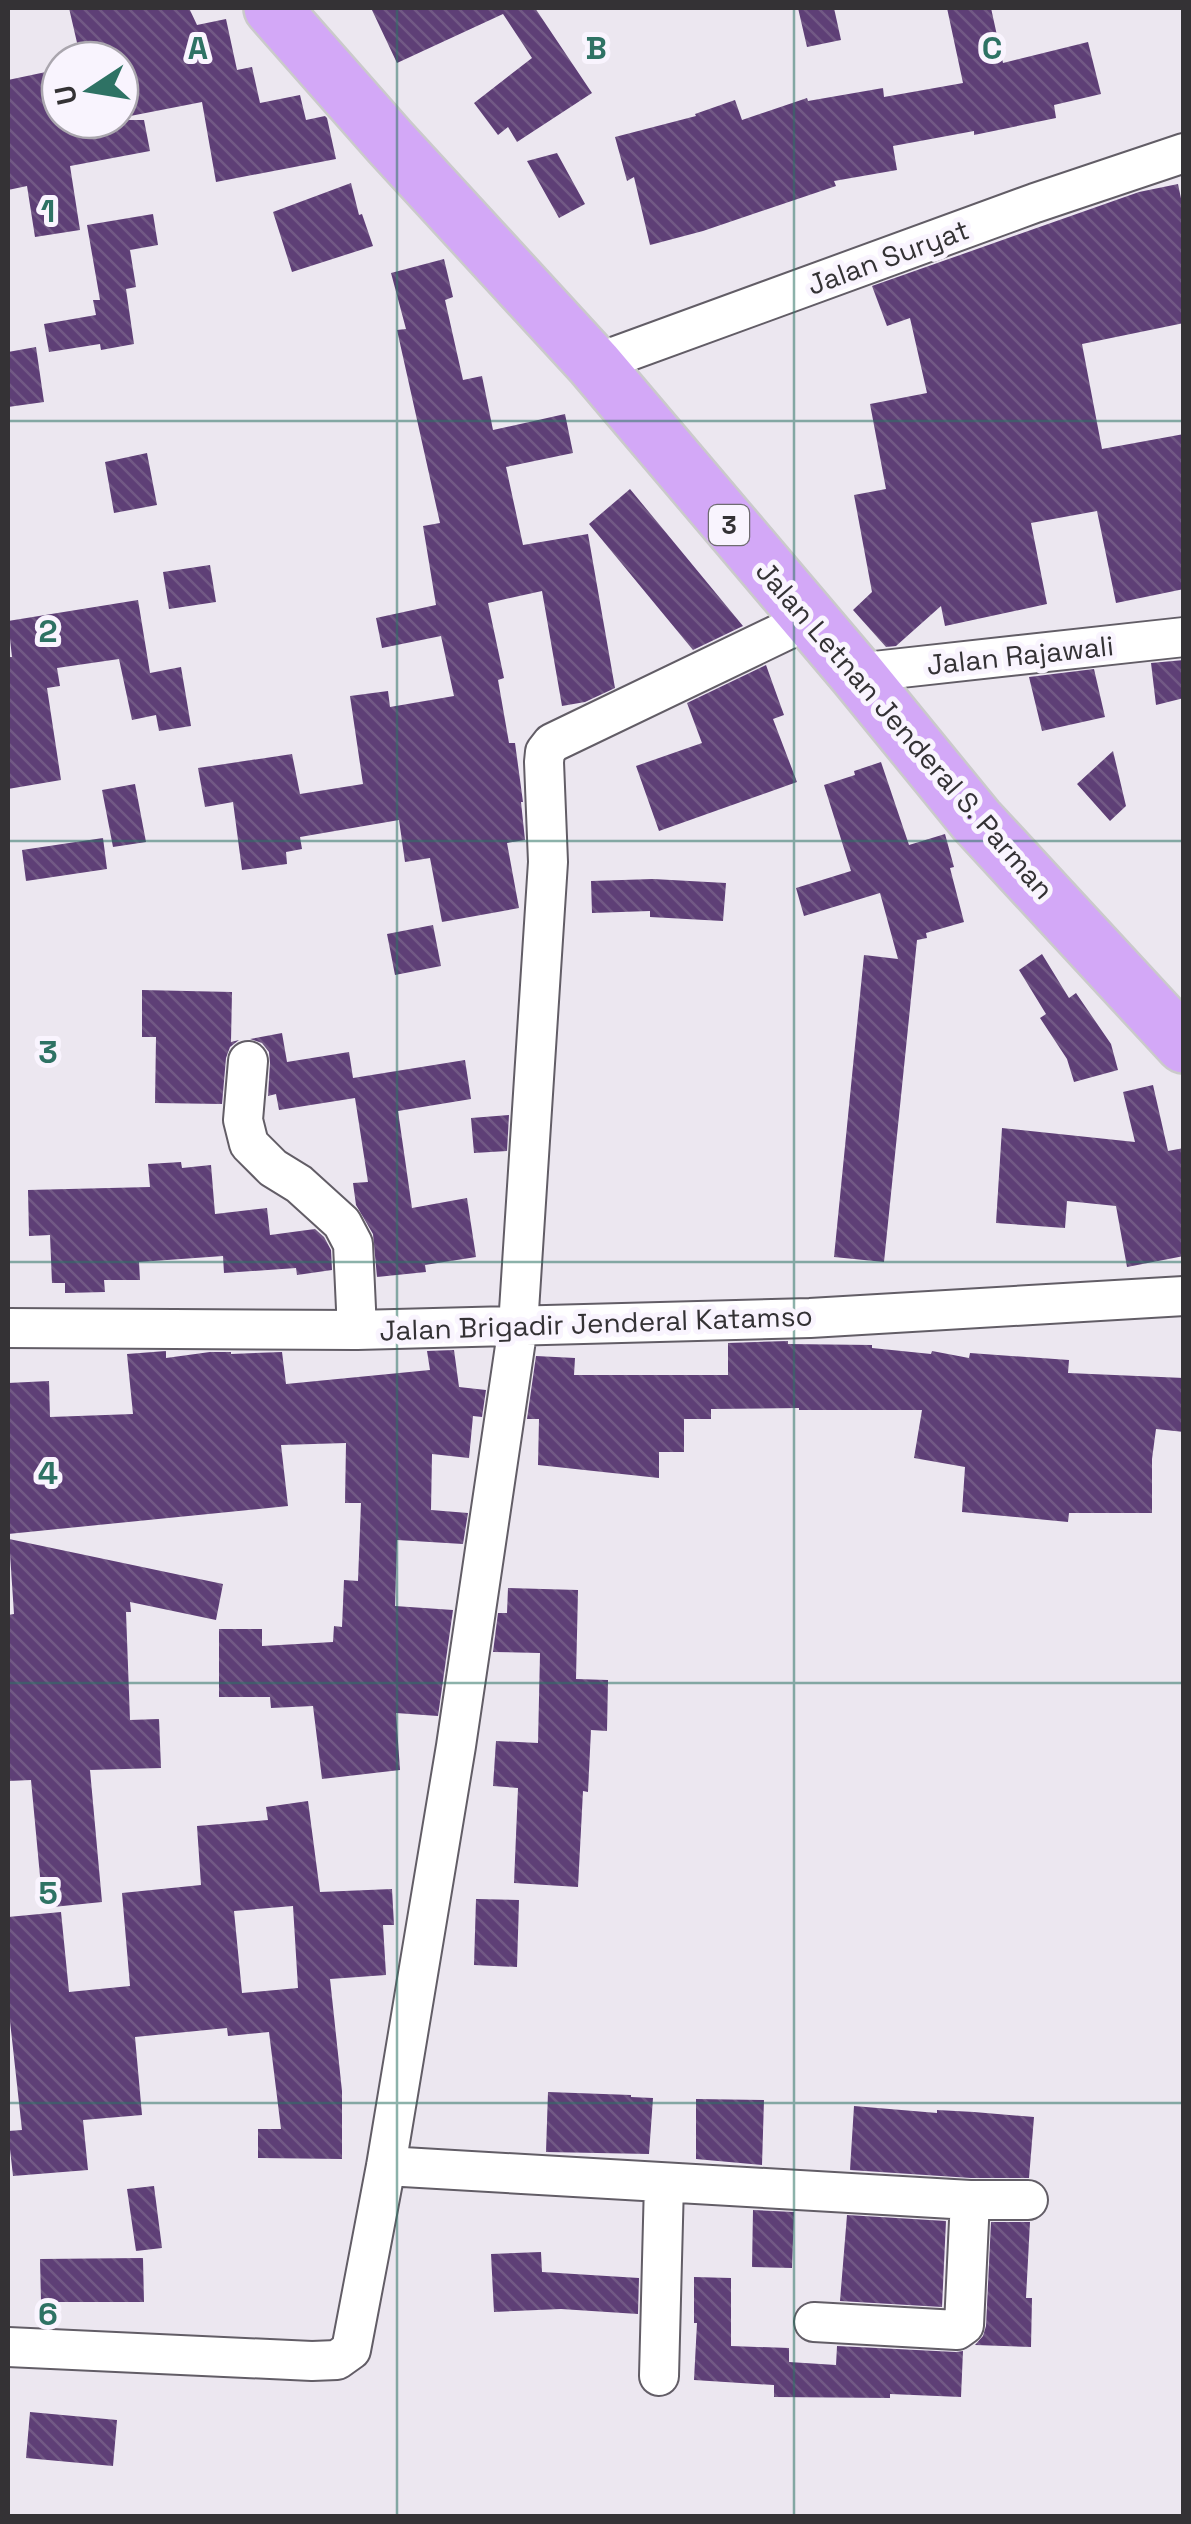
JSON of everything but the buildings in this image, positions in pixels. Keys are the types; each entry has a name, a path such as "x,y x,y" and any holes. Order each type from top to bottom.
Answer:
{"highway":[{"name":"Jalan Letnan Jenderal S. Parman","path":"272,8 594,364 856,672 976,820 1184,1044"}],"street":[{"name":"Jalan Suryat","path":"594,364 1034,204 1184,154"},
{"path":"8,2347 312,2361 337,2360 351,2350 456,1746 518,1326 548,862 544,762 550,745 810,619"},
{"name":"Jalan Rajawali","path":"856,672 1184,637"},
{"path":"248,1061 243,1120 249,1144 342,1223 354,1244 357,1330"},
{"name":"Jalan Brigadir Jenderal Katamso","path":"8,1328 357,1330 518,1326 810,1318 1184,1296"},
{"path":"386,2166 970,2200 1028,2200"},
{"path":"659,2376 664,2183"},
{"path":"814,2322 957,2330 964,2326 970,2200"}]}
